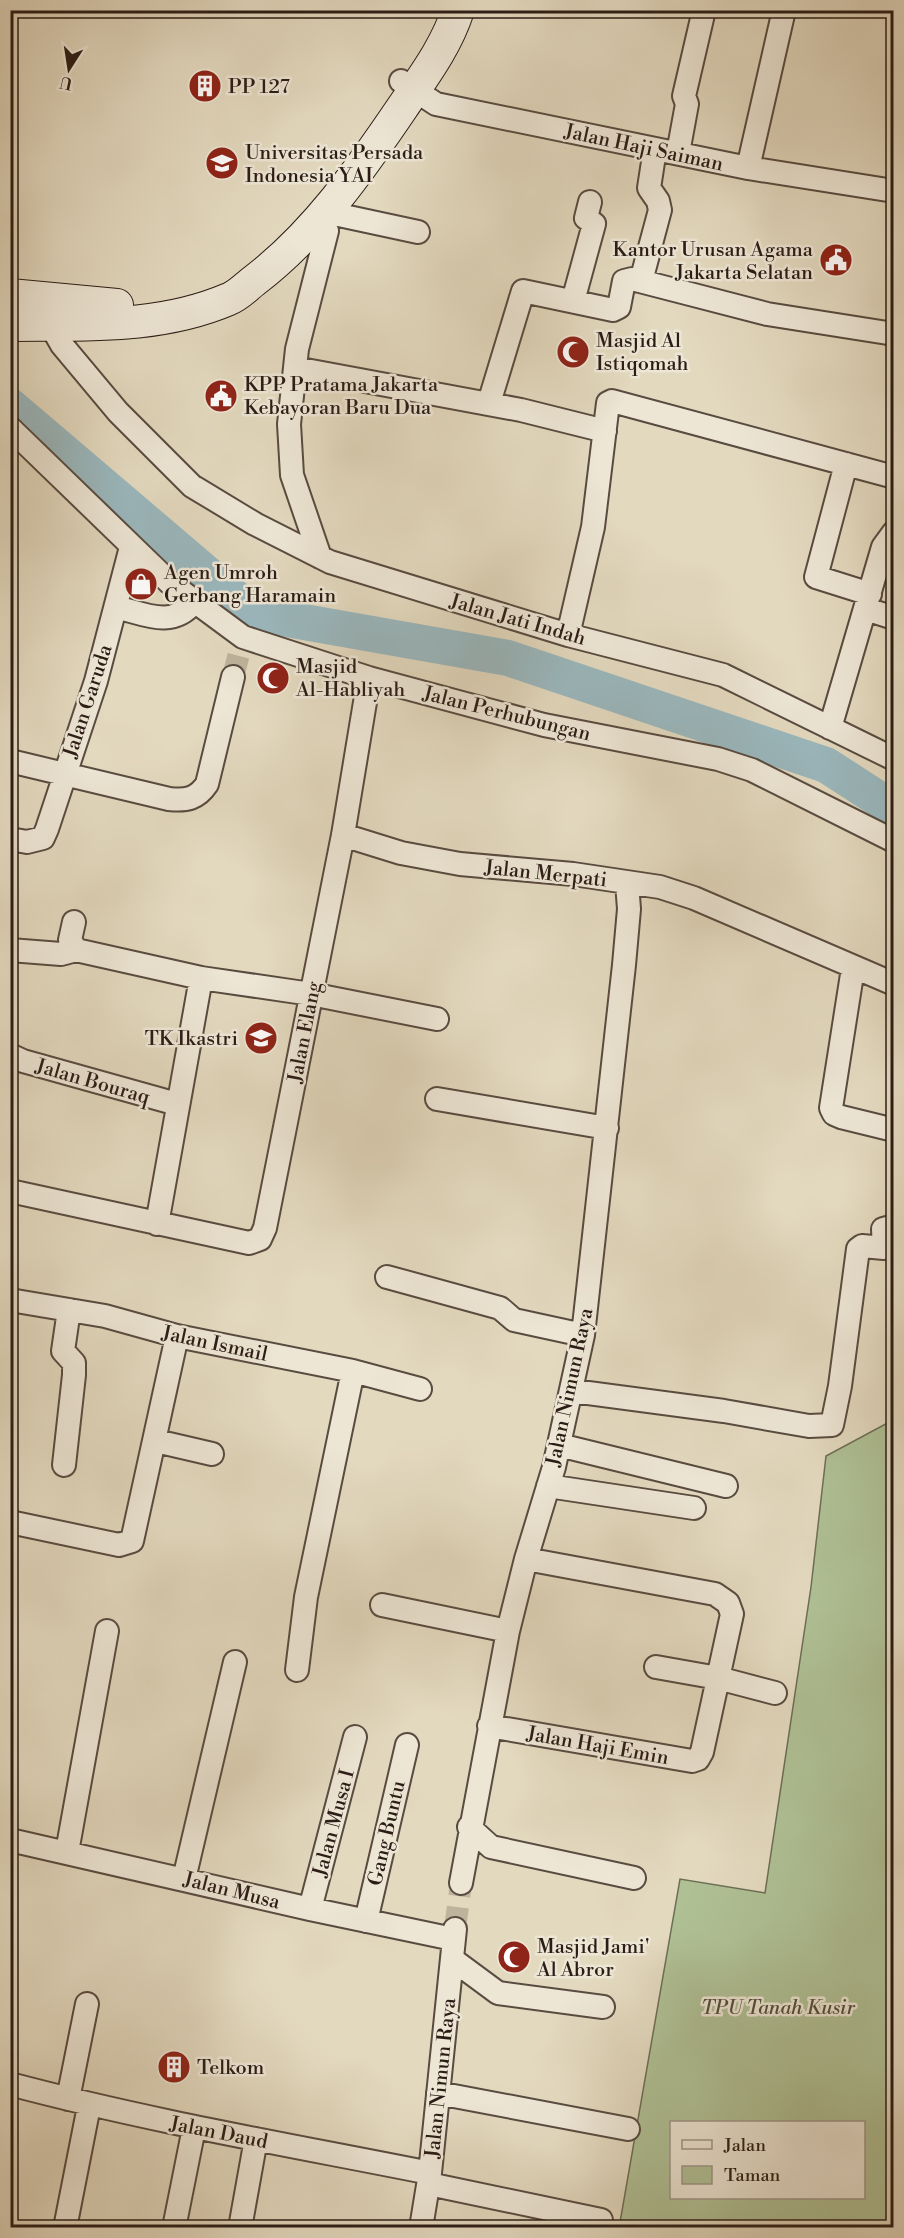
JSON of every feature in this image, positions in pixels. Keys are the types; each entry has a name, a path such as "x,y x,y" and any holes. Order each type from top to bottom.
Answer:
{"main road":[{"path":"10,325 145,322 185,315 232,298 280,261 322,216 371,153 407,86 440,10"},
{"path":"10,295 101,305 139,304 183,296 222,279 270,244 312,204 407,86 435,60 459,10"}],"street":[{"path":"678,153 687,104 684,96 704,10"},
{"path":"747,168 784,10"},
{"name":"Jalan Haji Saiman","path":"407,86 436,104 747,168 894,191"},
{"path":"641,281 660,210 658,201 649,188 655,149"},
{"path":"573,301 594,224 586,218 590,202"},
{"path":"320,557 292,475 289,424 295,368 327,231 322,216 418,232"},
{"path":"489,403 521,293 525,291 616,310 624,282 632,279 766,314 894,334"},
{"name":"Jalan Jati Indah","path":"50,324 62,345 118,412 192,486 255,524 320,557 568,635 723,675 894,759"},
{"path":"295,368 489,403 605,431"},
{"path":"568,635 589,549 608,403 612,400 894,477"},
{"name":"Jalan Perhubungan","path":"10,428 131,547 194,602 242,639 369,678 544,725 718,759 752,770 892,840"},
{"path":"846,464 816,577 868,601 894,618"},
{"path":"830,728 883,547 894,532"},
{"name":"Jalan Garuda","path":"131,547 96,681 63,774 180,801 197,795 207,783 233,677"},
{"path":"116,607 169,619 180,616 194,602"},
{"path":"343,835 369,678"},
{"path":"10,761 63,774 43,838 27,842 10,839"},
{"name":"Jalan Merpati","path":"343,835 401,853 460,864 660,886 694,898 894,984"},
{"name":"Jalan Elang","path":"157,1224 249,1243 260,1239 266,1228 343,835"},
{"name":"Jalan Nimun Raya","path":"461,1883 469,1827 508,1631 573,1391 583,1335 629,909 627,883"},
{"path":"74,922 70,940 76,950"},
{"path":"10,950 61,954 76,950 201,978 311,994 437,1019"},
{"path":"853,968 831,1108 834,1114 841,1117 894,1130"},
{"name":"Jalan Bouraq","path":"157,1224 201,978"},
{"name":"Jalan Bouraq","path":"10,1055 23,1061 177,1104"},
{"path":"437,1099 607,1128"},
{"path":"10,1191 157,1224"},
{"path":"573,1391 724,1411 809,1426 832,1425 840,1386 858,1250 862,1246 884,1248 884,1229 894,1226"},
{"path":"387,1277 500,1308 514,1320 583,1335"},
{"name":"Jalan Ismail","path":"10,1300 105,1316 177,1336 353,1371 420,1389"},
{"path":"64,1465 75,1375 74,1363 63,1351 69,1310"},
{"path":"10,1522 131,1546 156,1442 177,1336"},
{"path":"297,1670 306,1597 353,1371"},
{"path":"156,1442 212,1454"},
{"path":"559,1445 726,1486"},
{"path":"548,1486 694,1508"},
{"path":"526,1559 715,1594 723,1598 728,1603 732,1614 718,1678"},
{"path":"382,1605 508,1631"},
{"path":"67,1852 107,1631"},
{"path":"184,1879 235,1662"},
{"path":"656,1667 718,1678 775,1693"},
{"name":"Jalan Haji Emin","path":"489,1726 692,1761 698,1759 702,1752 718,1678"},
{"name":"Jalan Musa I","path":"310,1909 355,1737"},
{"name":"Gang Buntu","path":"366,1921 407,1745"},
{"path":"469,1827 491,1847 634,1878"},
{"name":"Jalan Musa","path":"10,1840 453,1942"},
{"path":"453,1942 498,1993 603,2007"},
{"name":"Jalan Nimun Raya","path":"421,2228 429,2178 453,1942"},
{"path":"65,2228 87,2004"},
{"name":"Jalan Daud","path":"10,2084 78,2102 194,2128 256,2139 602,2220"},
{"path":"438,2093 628,2128"},
{"path":"174,2228 194,2128"},
{"path":"240,2228 256,2139"}],"green space":[{"name":"TPU Tanah Kusir","path":"893,1420 893,2227 619,2228 680,1879 765,1893 811,1587 826,1456"}],"waterway":[{"path":"10,406 253,613 508,658 826,765 894,809"}],"tunnel":[{"path":"233,677 242,642"},
{"path":"455,1929 461,1883"}],"place":[{"name":"PP 127","path":"205,86"},
{"name":"Universitas Persada Indonesia YAI","path":"222,163"},
{"name":"Kantor Urusan Agama Jakarta Selatan","path":"836,260"},
{"name":"Masjid Al Istiqomah","path":"573,352"},
{"name":"KPP Pratama Jakarta Kebayoran Baru Dua","path":"221,396"},
{"name":"Agen Umroh Gerbang Haramain","path":"141,584"},
{"name":"Masjid Al-Habliyah","path":"273,678"},
{"name":"TK Ikastri","path":"261,1038"},
{"name":"Masjid Jami' Al Abror","path":"514,1957"},
{"name":"Telkom","path":"174,2067"}]}
